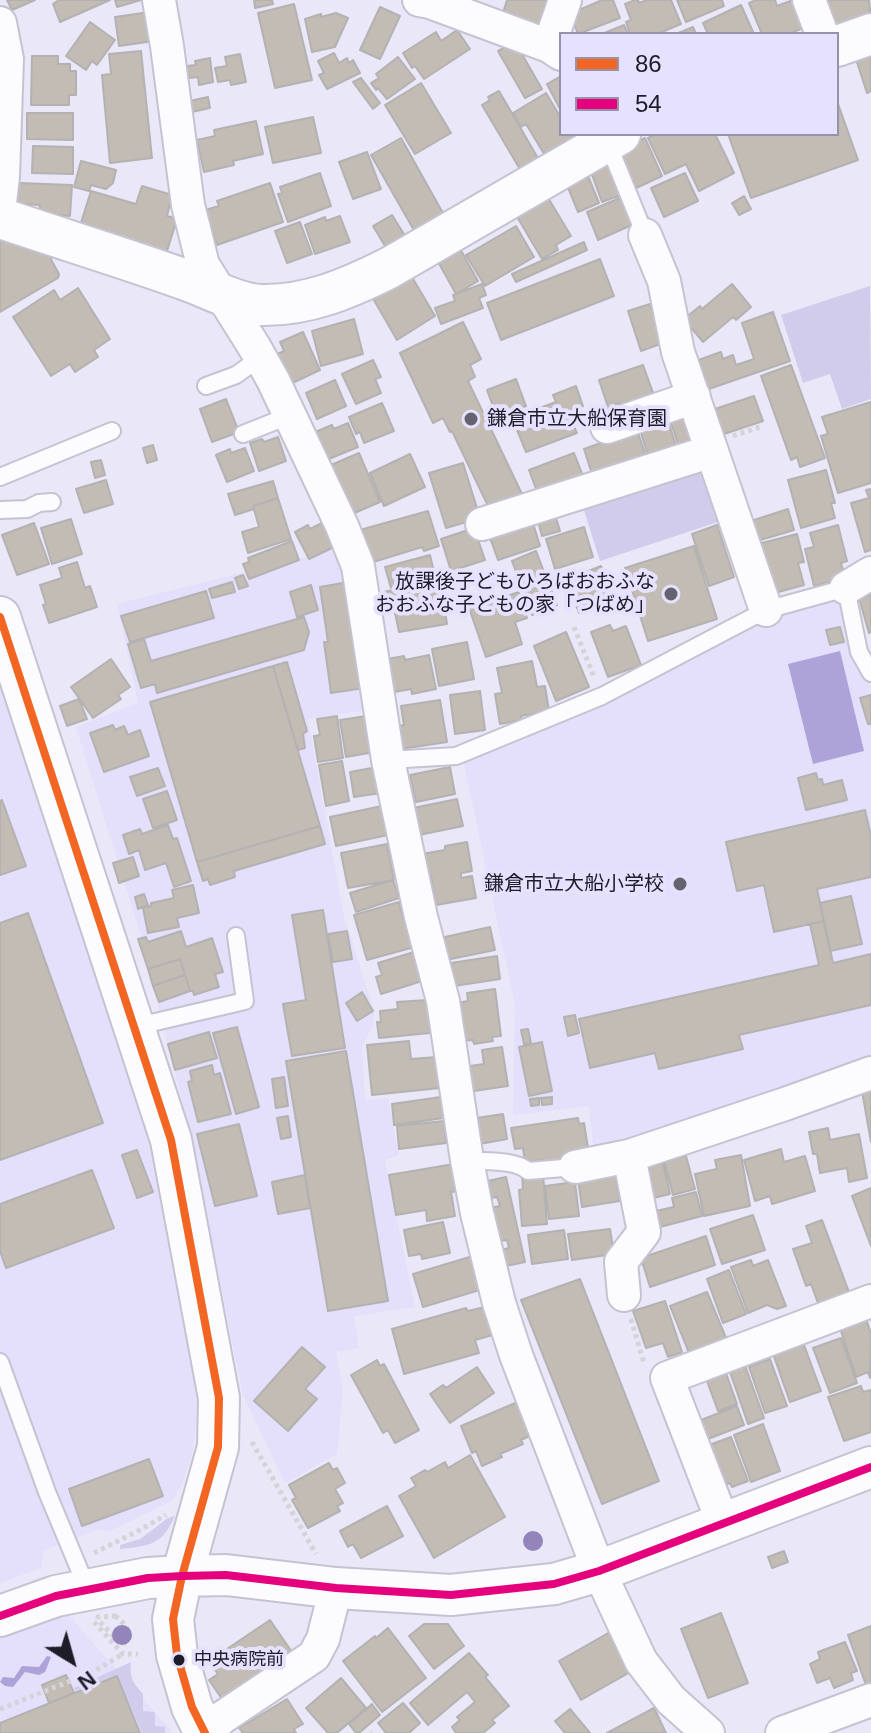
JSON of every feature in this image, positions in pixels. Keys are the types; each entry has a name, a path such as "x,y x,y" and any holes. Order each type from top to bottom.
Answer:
{"street":[{"path":"159,0 188,205 203,265 261,357 291,415 358,566 388,760 421,917 443,1001 467,1160 499,1303 599,1571 641,1661 671,1700 708,1733"},
{"path":"419,0 555,50 565,0"},
{"path":"809,0 821,32"},
{"path":"0,23 7,59 0,203"},
{"path":"839,45 871,34"},
{"path":"0,218 187,280 222,295 258,305 286,304 344,289 389,268 614,138"},
{"path":"645,235 664,281 678,352 766,610"},
{"path":"607,427 694,397"},
{"path":"482,524 712,451"},
{"path":"0,617 171,1140 219,1398 218,1447 173,1619 177,1655 192,1707 207,1733 220,1719 314,1656 323,1639 327,1574"},
{"path":"575,1167 629,1156 871,1073"},
{"path":"624,1295 621,1262 644,1232 629,1156"},
{"path":"723,1523 667,1378 871,1301"},
{"path":"0,1616 56,1596 148,1578 182,1576 327,1574 451,1595 554,1584 599,1571 871,1467"},
{"path":"782,1733 871,1700"}],"lane":[{"path":"614,138 645,235"},
{"path":"206,386 236,375 261,357"},
{"path":"243,434 291,415"},
{"path":"0,477 112,431"},
{"path":"0,510 27,509 39,503 52,502"},
{"path":"388,760 456,756 602,696 766,610 858,581 859,652 871,673"},
{"path":"134,1027 245,1001 236,936"},
{"path":"467,1160 506,1162 521,1165 528,1171 575,1167"},
{"path":"0,1362 85,1591"}],"path":[{"path":"574,627 602,696"},
{"path":"624,1295 647,1370 667,1378"},
{"path":"245,1431 327,1574"},
{"path":"123,1654 85,1591 138,1531 175,1509"},
{"path":"98,1617 120,1618 130,1636 129,1641 121,1644 98,1620 98,1617"},
{"path":"0,1709 93,1672 123,1654 138,1654"}],"shaded area":[{"path":"870,286 871,399 842,409 830,374 803,383 781,315"},
{"path":"694,465 707,471 721,521 600,561 582,504"},
{"path":"342,548 373,709 308,719 344,917 374,1011 373,1025 362,1047 365,1100 388,1098 399,1155 385,1160 415,1307 354,1316 359,1348 336,1352 343,1391 337,1454 285,1483 243,1395 190,1133 140,933 76,727 138,703 117,604"},
{"name":"鎌倉市立大船小学校","path":"840,598 853,653 871,686 871,1065 594,1153 589,1106 513,1115 515,1005 464,764 603,702 763,617"},
{"path":"840,651 864,751 813,764 788,664"},
{"path":"0,671 149,1117 197,1390 192,1455 173,1500 108,1532 99,1529 44,1550 41,1568 0,1583"},
{"path":"175,1516 165,1533 154,1542 120,1549 120,1545 140,1539"},
{"path":"64,1610 173,1733 0,1733 0,1633"},
{"path":"47,1656 51,1657 45,1672 39,1675 25,1672 13,1687 0,1682 3,1677 14,1678 22,1666 39,1667"},
{"path":"131,1662 132,1680 143,1694 143,1711 155,1712 155,1726 165,1727 165,1733 142,1733 117,1675 75,1691 74,1688"}],"building":[{"path":"7,0 35,0 12,10"},
{"path":"59,0 110,0 60,22 53,4"},
{"path":"115,0 141,0 117,7"},
{"path":"254,0 272,0 273,4 255,8"},
{"path":"507,0 548,0 539,28 502,16"},
{"path":"602,0 613,0 620,18 577,32 570,14"},
{"path":"635,0 639,3 671,0 681,24 662,32 629,32 626,22 631,20 625,4"},
{"path":"677,0 722,0 724,6 686,22"},
{"path":"775,0 777,6 793,0 805,27 794,32 761,32 749,3"},
{"path":"818,0 869,0 871,18 830,32"},
{"path":"294,4 312,80 275,88 258,13"},
{"path":"741,5 753,32 707,32 703,23"},
{"path":"380,7 400,16 380,59 360,50"},
{"path":"150,12 154,41 119,46 115,17"},
{"path":"336,13 348,18 335,47 312,52 305,19"},
{"path":"90,22 115,40 97,65 92,61 86,70 66,56"},
{"path":"624,25 627,32 607,32"},
{"path":"457,30 470,49 424,79 415,66 412,68 403,53 436,32 441,41"},
{"path":"515,42 542,89 525,98 498,51"},
{"path":"141,51 152,158 110,163 102,75 111,74 109,54"},
{"path":"871,51 871,91 867,93 855,56"},
{"path":"334,53 339,63 347,58 349,63 353,60 360,73 327,89 319,75 324,73 318,61"},
{"path":"240,54 246,82 231,85 230,80 218,82 215,68 227,66 225,57"},
{"path":"32,56 58,56 58,64 70,64 70,71 76,71 76,95 69,95 69,105 31,105"},
{"path":"398,57 415,79 387,99 371,83 379,78 376,74"},
{"path":"210,58 213,82 199,85 198,77 189,78 187,66"},
{"path":"559,77 559,107 547,84"},
{"path":"361,78 380,103 373,109 353,82"},
{"path":"421,83 451,133 415,154 385,105"},
{"path":"499,91 539,160 521,171 482,105"},
{"path":"546,93 559,115 559,136 571,136 574,140 546,157 526,124 521,127 513,113"},
{"path":"208,97 210,108 187,113 185,102"},
{"path":"839,107 858,160 751,198 729,136 839,136"},
{"path":"27,113 73,113 73,140 27,139"},
{"path":"313,117 321,153 273,163 265,127"},
{"path":"256,121 263,154 204,172 197,140 215,136 214,130"},
{"path":"716,136 734,173 699,191 686,164 665,174 648,138"},
{"path":"401,138 444,215 415,232 371,155"},
{"path":"645,138 662,176 634,189 617,150"},
{"path":"33,146 73,147 73,174 32,173"},
{"path":"367,152 381,189 353,199 339,162"},
{"path":"81,161 116,170 113,183 106,189 91,185 89,191 74,187"},
{"path":"609,164 621,195 602,202 591,172"},
{"path":"320,173 331,206 288,222 278,194 282,193 280,187"},
{"path":"685,173 698,201 664,217 651,188"},
{"path":"588,176 599,203 578,212 567,185"},
{"path":"19,183 72,185 70,216 39,214 40,205 18,204"},
{"path":"270,183 283,222 217,245 205,210 219,206 217,201"},
{"path":"142,186 172,195 167,216 177,219 167,251 80,226 91,191 136,204"},
{"path":"547,196 571,236 556,245 558,250 542,259 516,215"},
{"path":"744,196 751,209 739,215 732,203"},
{"path":"622,197 634,224 598,240 587,212"},
{"path":"392,215 407,239 388,251 373,226"},
{"path":"340,216 350,242 315,254 305,225 325,217 326,221"},
{"path":"300,222 312,254 287,263 275,231"},
{"path":"516,226 534,257 485,286 466,255"},
{"path":"0,238 47,252 59,274 58,278 0,312"},
{"path":"584,242 587,250 516,282 512,274"},
{"path":"459,247 478,281 456,294 437,260"},
{"path":"600,259 614,296 501,340 487,303"},
{"path":"409,272 435,316 397,340 371,295"},
{"path":"482,284 486,295 479,298 483,308 441,324 435,308 455,301 453,295"},
{"path":"732,284 751,307 736,320 733,317 703,342 684,319 700,306 702,309"},
{"path":"78,288 110,339 94,350 98,357 75,372 70,364 51,376 13,317 54,290 60,300"},
{"path":"650,304 663,343 641,351 628,311"},
{"path":"773,312 790,361 703,391 693,362 721,352 723,359 733,355 736,365 754,359 742,323"},
{"path":"354,319 363,354 321,366 312,331"},
{"path":"463,322 481,359 470,365 475,377 468,381 522,494 490,510 452,431 443,418 433,423 400,353"},
{"path":"303,332 320,370 286,386 273,356 284,351 280,342"},
{"path":"373,360 381,377 375,379 381,393 356,404 342,374"},
{"path":"643,365 656,401 623,412 620,403 608,407 599,380"},
{"path":"791,365 825,458 800,467 797,457 791,460 761,376"},
{"path":"516,379 526,406 519,409 521,415 556,402 553,395 576,386 583,406 578,408 583,420 573,424 577,433 526,452 513,420 500,425 487,390"},
{"path":"335,380 346,406 317,419 306,393"},
{"path":"754,396 763,421 724,434 715,409"},
{"path":"226,399 239,432 212,442 200,409"},
{"path":"871,402 871,483 838,493 821,436 828,434 822,417"},
{"path":"382,403 394,431 364,443 360,432 356,434 349,417"},
{"path":"685,405 697,444 680,450 667,411"},
{"path":"666,415 677,449 649,458 638,424"},
{"path":"348,423 358,447 324,461 313,433 332,425 334,429"},
{"path":"637,430 646,456 592,474 584,449"},
{"path":"278,437 286,461 259,471 250,443"},
{"path":"153,445 157,460 147,463 143,448"},
{"path":"245,448 254,471 227,482 216,455 230,449 231,453"},
{"path":"359,453 380,502 352,514 331,465"},
{"path":"574,453 585,481 539,497 529,470"},
{"path":"410,454 425,487 384,506 370,473"},
{"path":"101,460 105,475 95,478 91,462"},
{"path":"463,463 480,518 446,528 429,473"},
{"path":"826,470 835,503 831,503 835,518 801,528 788,480"},
{"path":"106,480 113,504 84,513 76,489"},
{"path":"273,481 278,498 235,515 228,494"},
{"path":"871,489 871,550 865,552 851,503 869,498 866,490"},
{"path":"278,498 291,539 248,553 242,532 259,527 253,506"},
{"path":"553,508 560,531 542,536 536,514"},
{"path":"788,509 794,530 757,541 751,521"},
{"path":"428,511 439,546 424,551 422,547 370,563 360,530"},
{"path":"71,519 82,554 52,564 41,528"},
{"path":"532,520 540,546 498,560 489,535"},
{"path":"326,521 337,542 331,545 332,548 309,559 295,532"},
{"path":"34,523 49,564 17,575 2,535"},
{"path":"717,525 734,577 709,586 692,534"},
{"path":"838,525 847,561 841,563 845,578 814,586 805,549 814,547 810,533"},
{"path":"584,527 593,557 555,569 546,539"},
{"path":"474,528 485,560 451,571 441,539"},
{"path":"797,534 804,562 798,563 804,585 771,594 758,544"},
{"path":"292,541 299,560 249,579 243,564 249,562 248,558"},
{"name":"放課後子どもひろばおおふな おおふな子どもの家「つばめ」","path":"694,546 717,619 648,641 625,568"},
{"path":"536,551 557,605 532,615 512,561"},
{"path":"430,555 435,576 391,588 385,567"},
{"path":"77,562 85,588 90,586 97,607 49,623 40,585 62,578 59,568"},
{"path":"601,566 613,600 579,613 566,580"},
{"path":"243,575 248,586 239,589 235,578"},
{"path":"437,580 441,600 388,611 384,592"},
{"path":"232,582 235,592 212,598 209,589"},
{"path":"348,582 364,688 331,693 320,587"},
{"path":"311,585 318,610 297,617 290,592"},
{"path":"206,591 214,618 130,642 121,616"},
{"path":"519,592 527,618 515,622 522,644 486,657 469,608"},
{"path":"871,595 871,632 869,633 859,598"},
{"path":"444,605 447,624 399,632 395,613"},
{"path":"304,617 309,632 304,650 157,693 155,684 141,688 128,644 144,639 151,661"},
{"path":"610,625 613,631 626,626 641,665 608,677 591,632"},
{"path":"840,627 844,642 830,645 826,630"},
{"path":"566,632 589,687 556,701 534,646"},
{"path":"467,642 474,679 439,686 432,649"},
{"path":"429,655 436,689 412,694 411,689 394,692 387,659 404,656 405,660"},
{"path":"111,659 130,687 118,695 121,699 93,718 71,687"},
{"path":"532,661 537,687 545,686 549,711 500,724 495,694 502,693 497,668"},
{"path":"287,662 307,731 303,734 305,748 298,750 273,666"},
{"path":"273,666 320,826 197,862 150,702"},
{"path":"480,691 485,730 455,734 450,695"},
{"path":"871,695 871,724 868,724 860,698"},
{"path":"79,699 87,719 67,726 60,706"},
{"path":"440,700 447,742 401,749 398,726 404,725 401,706"},
{"path":"373,715 380,751 346,757 340,720"},
{"path":"337,716 343,758 318,762 314,736 320,735 317,719"},
{"path":"113,725 115,730 124,726 128,735 140,730 149,756 104,772 90,733"},
{"path":"342,761 349,801 326,806 319,765"},
{"path":"377,767 381,793 354,797 350,772"},
{"path":"450,767 455,794 416,802 410,775"},
{"path":"158,768 165,786 137,796 130,777"},
{"path":"816,773 823,785 842,780 847,800 806,810 798,778"},
{"path":"167,791 177,820 153,828 143,799"},
{"path":"457,799 463,826 419,835 413,808"},
{"path":"0,801 26,866 0,875"},
{"path":"382,806 388,835 336,846 330,817"},
{"path":"865,810 871,836 871,877 817,889 824,921 774,932 764,885 737,891 726,842"},
{"path":"168,825 173,839 177,838 191,881 174,887 166,863 145,870 139,850 129,854 123,835 140,829 142,834"},
{"path":"320,826 325,844 234,871 235,877 210,885 208,879 203,881 197,862"},
{"path":"467,842 472,871 461,873 461,878 472,876 476,898 436,905 431,876 426,877 422,854"},
{"path":"387,844 394,880 348,888 341,853"},
{"path":"133,857 139,876 119,883 113,863"},
{"path":"393,880 399,898 356,912 350,893"},
{"path":"193,885 199,913 177,918 179,927 148,933 143,908 174,898 172,890"},
{"path":"144,894 148,905 138,909 135,897"},
{"path":"851,896 862,944 830,951 820,903"},
{"path":"399,902 404,922 411,920 418,946 367,960 354,915"},
{"path":"323,910 345,1048 292,1056 283,1004 306,1000 292,915"},
{"path":"28,913 103,1123 0,1160 0,923"},
{"path":"824,921 833,963 871,954 871,1005 739,1035 743,1049 659,1069 655,1053 590,1068 579,1019 819,965 810,924"},
{"path":"490,927 495,950 441,961 436,939"},
{"path":"181,931 186,947 212,938 223,972 215,974 219,987 194,995 180,959 148,969 138,939 146,937 148,942"},
{"path":"347,931 352,959 333,962 328,934"},
{"path":"414,952 422,981 381,994 376,977 382,975 378,963"},
{"path":"497,956 500,979 454,986 451,963"},
{"path":"180,959 185,975 153,986 148,969"},
{"path":"185,975 190,991 159,1002 153,986"},
{"path":"495,989 501,1036 492,1037 493,1041 474,1044 473,1040 462,1041 457,1003 468,1001 467,993"},
{"path":"362,992 373,1011 357,1021 346,1003"},
{"path":"427,1000 430,1033 379,1038 377,1022 381,1022 380,1011 398,1009 397,1002"},
{"path":"575,1015 579,1033 568,1036 564,1017"},
{"path":"237,1027 259,1107 236,1114 213,1033"},
{"path":"528,1029 531,1043 524,1044 521,1030"},
{"path":"209,1032 217,1058 175,1070 168,1044"},
{"path":"409,1041 411,1059 437,1057 440,1088 372,1095 367,1045"},
{"path":"542,1042 552,1091 529,1096 519,1047"},
{"path":"502,1047 508,1086 467,1092 464,1076 471,1075 470,1066 484,1064 482,1050"},
{"path":"346,1051 388,1301 328,1311 286,1061"},
{"path":"212,1065 214,1075 220,1073 231,1114 198,1122 188,1082 192,1081 190,1071"},
{"path":"284,1077 288,1106 276,1108 272,1079"},
{"path":"871,1090 871,1142 862,1091"},
{"path":"441,1097 444,1118 394,1125 392,1104"},
{"path":"552,1097 552,1104 542,1105 541,1098"},
{"path":"539,1098 539,1105 531,1106 530,1099"},
{"path":"503,1114 507,1139 474,1145 470,1119"},
{"path":"288,1116 291,1137 281,1139 277,1118"},
{"path":"578,1118 579,1124 584,1123 589,1154 543,1165 542,1160 525,1163 523,1148 515,1149 511,1128"},
{"path":"444,1121 446,1143 399,1149 397,1126"},
{"path":"239,1124 257,1196 215,1206 197,1134"},
{"path":"828,1128 830,1140 859,1134 867,1178 849,1182 847,1168 820,1173 809,1132"},
{"path":"781,1149 784,1162 805,1156 815,1191 772,1204 770,1196 755,1201 744,1160"},
{"path":"137,1150 153,1192 137,1198 122,1155"},
{"path":"741,1155 750,1206 704,1216 695,1174 717,1169 715,1160"},
{"path":"686,1156 695,1189 673,1195 664,1161"},
{"path":"663,1163 670,1194 649,1199 641,1168"},
{"path":"454,1164 460,1191 451,1192 455,1216 427,1221 426,1210 396,1215 389,1175"},
{"path":"92,1170 114,1228 6,1268 0,1251 0,1204"},
{"path":"543,1174 547,1224 522,1226 519,1190 523,1189 522,1176"},
{"path":"615,1174 620,1201 582,1207 578,1180"},
{"path":"305,1175 310,1208 278,1214 272,1182"},
{"path":"506,1177 525,1262 501,1267 497,1251 509,1248 507,1240 495,1242 488,1208 500,1206 497,1197 486,1199 483,1182"},
{"path":"575,1182 579,1216 549,1219 545,1186"},
{"path":"871,1188 871,1246 852,1196"},
{"path":"696,1192 702,1216 660,1227 656,1211 674,1207 672,1198"},
{"path":"753,1215 765,1250 722,1264 710,1229"},
{"path":"822,1220 849,1292 818,1303 811,1284 806,1286 793,1249 812,1243 806,1226"},
{"path":"443,1222 450,1253 422,1259 421,1254 409,1256 404,1230"},
{"path":"610,1229 614,1254 572,1260 568,1234"},
{"path":"564,1230 568,1259 532,1264 528,1235"},
{"path":"706,1236 715,1265 650,1287 641,1258"},
{"path":"473,1256 483,1289 423,1307 413,1274"},
{"path":"751,1260 753,1266 768,1260 786,1306 777,1309 767,1305 748,1313 731,1267"},
{"path":"729,1270 746,1314 723,1323 707,1279"},
{"path":"580,1279 659,1481 602,1504 521,1300"},
{"path":"707,1292 726,1338 689,1353 670,1306"},
{"path":"665,1301 682,1352 668,1357 663,1343 646,1348 633,1311"},
{"path":"489,1306 496,1334 475,1340 479,1353 404,1374 392,1329 466,1308 468,1311"},
{"path":"866,1319 871,1334 870,1378 868,1372 856,1377 840,1328"},
{"path":"801,1337 821,1391 790,1402 771,1348"},
{"path":"841,1338 857,1383 830,1393 813,1348"},
{"path":"302,1347 325,1367 305,1389 317,1399 288,1431 254,1401"},
{"path":"770,1359 787,1406 765,1413 749,1367"},
{"path":"377,1360 380,1366 384,1364 419,1430 395,1443 388,1430 383,1433 351,1375"},
{"path":"743,1360 764,1418 748,1424 728,1366"},
{"path":"723,1365 737,1404 718,1411 704,1373"},
{"path":"477,1367 494,1393 450,1423 430,1394 443,1385 446,1388"},
{"path":"861,1386 863,1392 871,1390 871,1432 844,1441 828,1397"},
{"path":"520,1401 534,1434 521,1440 523,1444 500,1454 502,1457 482,1466 476,1451 472,1453 461,1426"},
{"path":"737,1406 744,1425 703,1441 696,1422"},
{"path":"763,1424 780,1471 751,1482 734,1435"},
{"path":"731,1437 748,1481 732,1487 730,1483 716,1488 701,1448"},
{"path":"470,1455 505,1517 434,1558 399,1496 416,1486 411,1478 445,1462 448,1468"},
{"path":"149,1459 163,1496 82,1526 69,1489"},
{"path":"329,1463 333,1470 337,1468 345,1483 335,1489 343,1503 337,1506 340,1511 308,1528 292,1500 296,1498 289,1485"},
{"path":"387,1506 403,1536 361,1558 353,1544 348,1547 340,1531"},
{"path":"784,1551 788,1562 772,1568 768,1557"},
{"path":"721,1613 748,1683 708,1698 681,1629"},
{"path":"270,1620 294,1655 224,1702 209,1680 218,1674 209,1661"},
{"path":"424,1624 448,1624 464,1646 434,1669 409,1636"},
{"path":"871,1626 871,1683 866,1685 848,1635"},
{"path":"388,1628 426,1678 382,1712 343,1661"},
{"path":"610,1632 632,1671 581,1700 559,1661"},
{"path":"845,1642 857,1671 851,1673 853,1680 834,1688 830,1678 817,1683 810,1664 820,1659 818,1652"},
{"path":"469,1653 509,1706 492,1720 495,1723 483,1733 456,1733 452,1727 460,1720 457,1717 475,1702 467,1692 428,1725 410,1703"},
{"path":"66,1675 74,1693 49,1703 42,1685"},
{"path":"117,1676 140,1733 0,1733 0,1723"},
{"path":"341,1678 366,1708 337,1733 328,1733 306,1708"},
{"path":"287,1699 303,1724 294,1729 296,1733 243,1733 239,1728"},
{"path":"403,1703 420,1723 409,1733 386,1733 378,1723"},
{"path":"372,1704 380,1715 356,1733 349,1724"},
{"path":"654,1708 666,1733 607,1733"},
{"path":"570,1709 590,1733 565,1733 555,1721"}],"transit line":[{"name":"86","path":"0,617 171,1140 219,1398 218,1447 173,1619 177,1655 192,1707 205,1733"},
{"name":"54","path":"0,1616 56,1596 148,1578 182,1576 226,1575 336,1588 451,1595 554,1584 599,1571 871,1467"}],"place":[{"name":"鎌倉市立大船保育園","path":"471,419"},
{"name":"放課後子どもひろばおおふな おおふな子どもの家「つばめ」","path":"671,594"},
{"name":"鎌倉市立大船小学校","path":"680,884"},
{"name":"中央病院前","path":"179,1660"}]}
